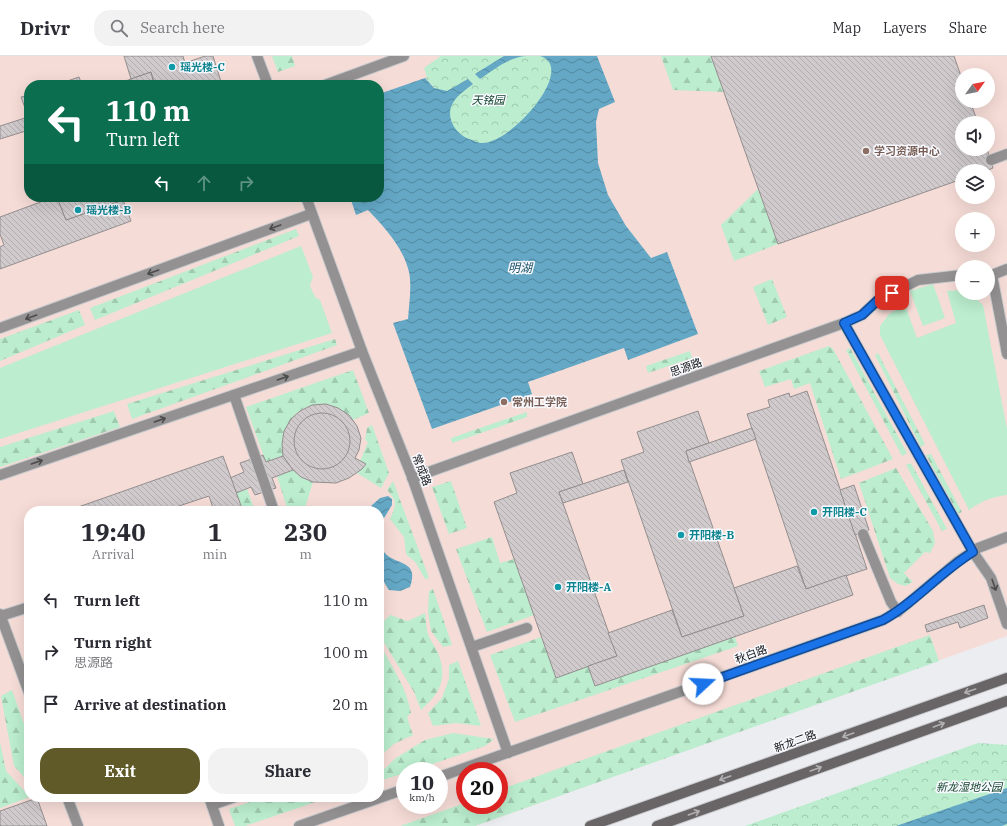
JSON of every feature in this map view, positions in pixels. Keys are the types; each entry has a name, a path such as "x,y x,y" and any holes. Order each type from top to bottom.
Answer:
{"street":[{"name":"新龙二路","path":"590,826 1007,678"},
{"path":"657,826 1007,701"}],"lane":[{"path":"257,56 266,80"},
{"path":"339,80 404,56"},
{"path":"991,160 1007,154"},
{"name":"常成路","path":"307,202 362,351 412,478 508,753"},
{"path":"0,328 311,214"},
{"path":"995,273 1007,269"},
{"name":"思源路","path":"412,478 844,323 862,315 878,300 918,280 955,276"},
{"path":"995,298 1007,354"},
{"path":"844,323 973,552 991,578 1007,624"},
{"path":"0,475 362,351"},
{"path":"234,395 272,506"},
{"path":"863,534 891,602 898,612"},
{"name":"秋白路","path":"448,774 883,620 898,612 957,562 978,548 1007,537"},
{"path":"24,608 0,615 24,678"},
{"path":"472,647 527,628"},
{"path":"384,795 396,791"},
{"path":"69,802 78,826"},
{"path":"210,802 219,826"},
{"path":"299,826 362,802"}],"shaded area":[{"name":"常州工学院","path":"0,56 1007,56 1007,636 475,826 0,826"}],"green space":[{"path":"272,56 292,56 295,66 278,72"},
{"name":"天铭园","path":"441,56 558,56 566,68 508,144 478,152 452,131 434,88 425,78 427,77 424,68"},
{"path":"661,56 711,56 724,92 673,90"},
{"path":"758,189 778,244 734,261 721,225"},
{"path":"296,229 299,236 95,320 90,308"},
{"path":"301,246 313,277 310,285 312,291 316,298 320,300 332,333 0,439 0,368"},
{"path":"772,279 787,317 768,325 753,287"},
{"path":"933,284 945,318 923,326 910,291"},
{"path":"955,290 955,300 977,300 983,305 1007,429 1007,495 987,500 969,510 880,335 880,326 889,314 905,305 917,338 956,323 947,291"},
{"path":"79,310 85,325 0,361 0,339"},
{"path":"335,339 337,345 132,419 127,404"},
{"path":"829,346 833,349 893,459 841,479 810,383 794,389 791,379 765,387 759,371"},
{"path":"850,348 907,453 902,456 846,350"},
{"path":"690,351 692,358 648,373 646,366"},
{"path":"878,353 925,444 921,447 875,355"},
{"path":"353,370 369,413 353,420 348,414 341,410 326,405 311,406 303,409 293,417 287,428 283,442 283,456 266,462 246,407"},
{"path":"114,411 120,427 0,467 0,447"},
{"path":"527,412 527,417 452,443 451,438"},
{"path":"372,425 389,473 381,488 357,473 366,465 360,461 368,442 365,440 367,428"},
{"path":"931,454 962,512 958,514 926,455"},
{"path":"911,463 947,529 942,531 906,465"},
{"path":"896,468 933,531 935,543 930,553 925,552 904,573 913,582 905,586 898,584 890,578 859,483"},
{"path":"293,470 301,477 313,482 306,506 286,506 277,476"},
{"path":"393,481 429,578 425,579 416,563 406,554 404,537 390,519 395,504 393,498 387,490"},
{"path":"451,481 467,528 449,534 432,487"},
{"path":"247,489 253,506 241,506 236,493"},
{"path":"492,537 500,563 514,559 534,615 487,632 456,549"},
{"path":"433,589 452,645 443,647 431,631 428,612 429,591"},
{"path":"425,613 428,634 441,662 442,678 440,685 433,698 421,710 414,692 384,642 384,621 390,615 408,621"},
{"path":"930,635 939,661 475,826 400,826 434,814 448,814 448,809 456,806 456,814 508,814 508,787"},
{"path":"541,637 556,677 588,666 735,637 738,646 515,722 490,655"},
{"path":"384,652 406,694 411,713 407,717 413,735 394,744 384,753"},
{"path":"458,661 481,726 456,723 433,726 428,713 442,698 449,679 449,665"},
{"path":"12,690 24,724 24,777 14,766 1,696"},
{"path":"453,733 494,739 485,746 438,762 396,762 396,776 384,779 384,769 396,758 425,740"},
{"path":"0,742 6,771 24,790 24,799 0,808"},
{"name":"新龙湿地公园","path":"978,743 1007,745 1007,826 745,826"},
{"path":"250,802 315,802 245,826 235,826 229,809"}],"water":[{"path":"504,56 526,56 507,61 480,79 475,74"},
{"name":"明湖","path":"540,56 597,56 615,102 599,109 596,122 598,163 608,195 626,226 651,258 667,252 698,334 628,360 624,348 528,382 532,394 432,429 393,323 408,319 410,284 409,272 406,263 393,238 381,224 368,210 356,215 352,202 384,202 384,92 425,78 434,88 447,91 468,79 473,84 456,99 451,108 451,120 463,136 481,143 494,140 508,132 523,119 536,104 546,89 551,75 550,63"},
{"path":"388,496 392,499 392,505 384,518 384,506 371,506 380,498"},
{"path":"384,552 405,564 412,572 410,587 400,591 389,590 385,584"},
{"path":"1007,788 1007,824 1002,826 896,826"}],"building":[{"name":"瑶光楼-C","path":"124,56 183,56 185,63 205,56 213,56 220,80 153,80 151,72 131,79"},
{"name":"学习资源中心","path":"711,56 954,56 958,68 955,68 955,108 973,108 975,116 955,116 955,156 989,156 992,164 955,164 955,181 778,244"},
{"path":"151,72 153,80 128,80"},
{"path":"79,77 80,80 70,80"},
{"path":"24,96 24,105 21,97"},
{"path":"24,118 24,132 0,139 0,126"},
{"path":"40,202 59,202 66,220 117,202 124,202 131,221 0,269 0,247 4,245 0,234 0,217"},
{"name":"瑶光楼-B","path":"59,202 117,202 66,220"},
{"name":"开阳楼-C","path":"807,391 867,569 806,589 747,414 770,407 768,400 789,393 790,397"},
{"path":"326,404 338,408 349,415 357,426 361,438 359,450 355,458 366,464 362,469 349,478 336,483 313,482 301,477 291,468 283,456 282,444 284,431 291,419 300,411 312,405"},
{"name":"开阳楼-B","path":"698,411 709,443 686,451 744,616 682,637 621,460 644,452 637,432"},
{"path":"322,413 333,415 342,421 348,430 350,441 348,452 342,461 333,467 322,469 311,467 302,461 296,452 294,441 296,430 302,421 311,415"},
{"path":"752,428 756,439 689,462 686,451"},
{"name":"开阳楼-A","path":"572,452 583,484 559,492 617,656 556,678 494,502 517,493 510,473"},
{"path":"263,455 266,462 283,456 293,470 272,478 276,488 255,495 251,487 236,493 230,478 244,472 240,463"},
{"path":"223,456 241,506 212,506 209,496 179,506 81,506"},
{"path":"624,470 628,482 563,503 559,492"},
{"path":"854,485 869,530 855,535 840,490"},
{"path":"797,566 806,589 846,575 853,595 595,686 588,666 617,656 608,633 672,610 682,637 744,616 734,588"},
{"path":"984,605 988,618 960,628 958,622 927,632 925,625"},
{"path":"26,802 38,802 47,826 0,826 0,811"}],"place":[{"name":"瑶光楼-C","path":"172,67"},
{"name":"学习资源中心","path":"866,151"},
{"name":"瑶光楼-B","path":"78,210"},
{"name":"常州工学院","path":"504,402"},
{"name":"开阳楼-C","path":"814,512"},
{"name":"开阳楼-B","path":"681,535"},
{"name":"开阳楼-A","path":"558,587"}],"route":[{"path":"703,684 883,620 901,609 957,562 973,552 844,323 862,315 878,300 892,293"}]}
